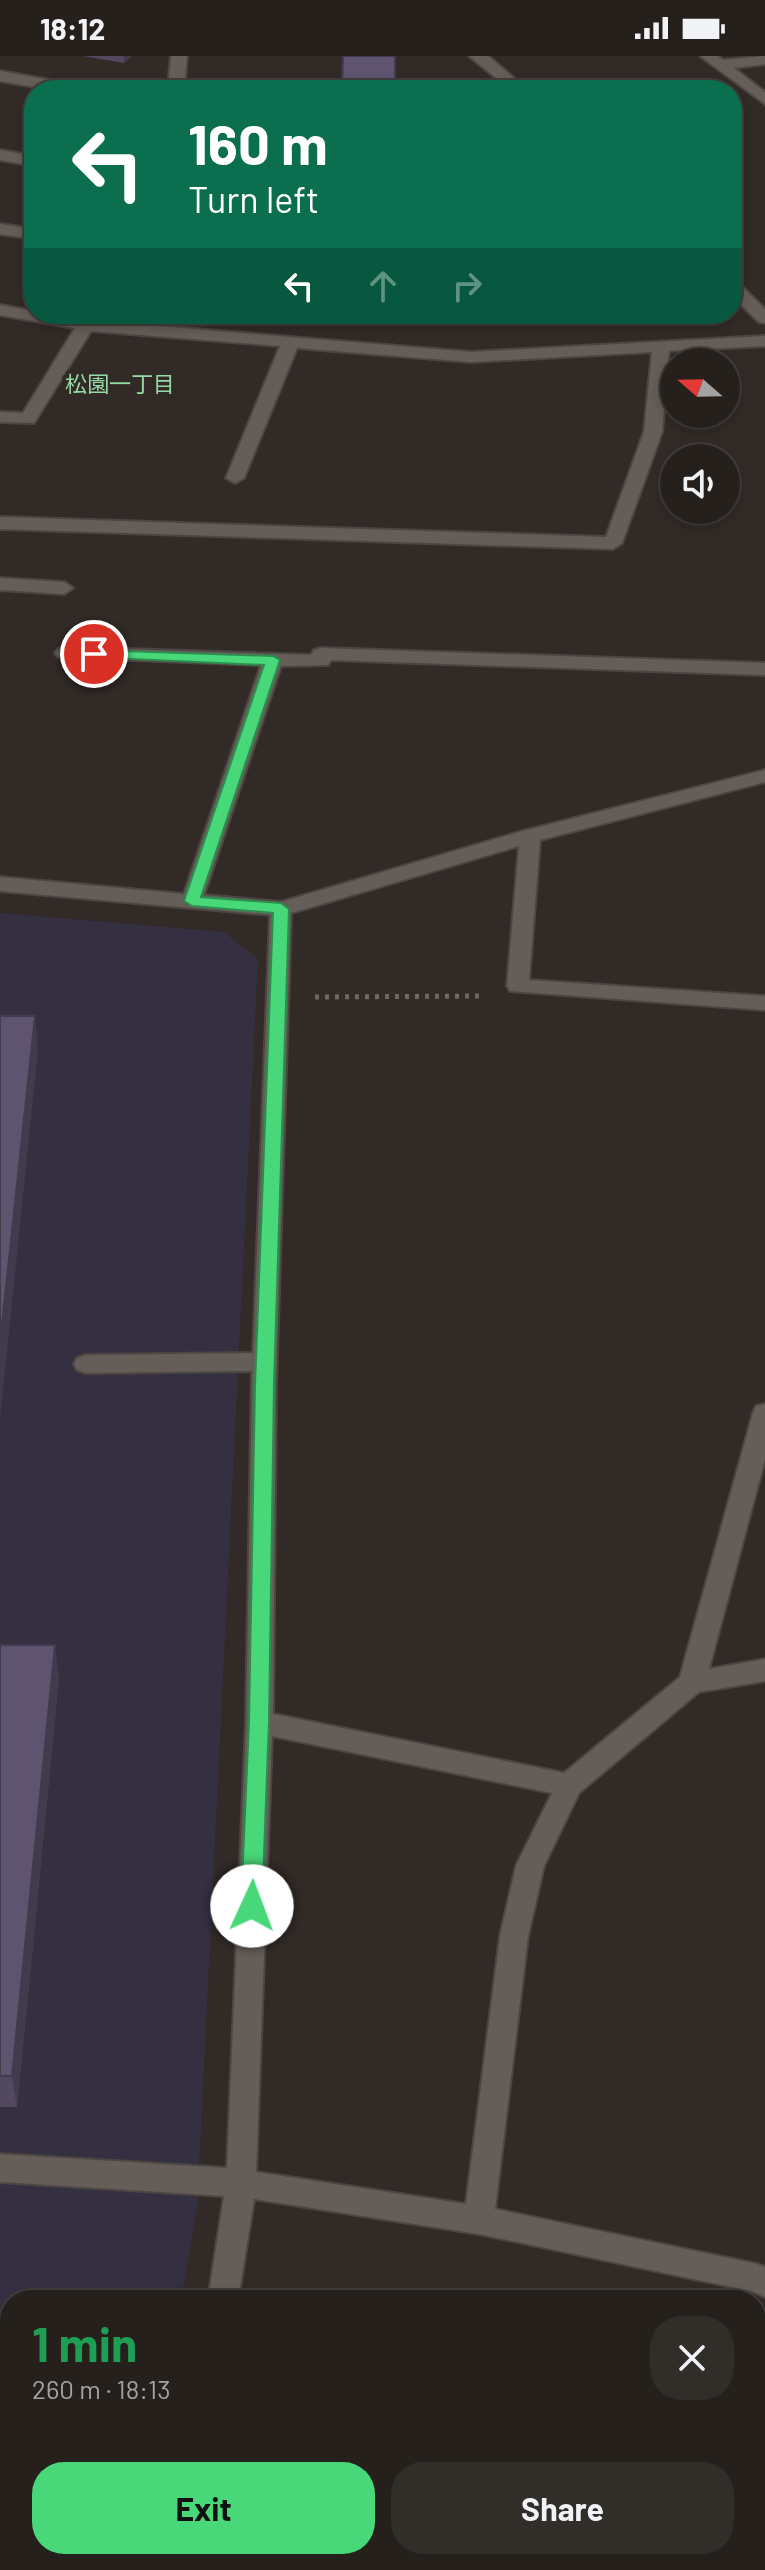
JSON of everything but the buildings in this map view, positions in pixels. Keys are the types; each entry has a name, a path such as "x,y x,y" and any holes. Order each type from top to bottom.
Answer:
{"street":[{"path":"178,80 179,56"},
{"path":"477,56 509,80"},
{"path":"714,60 765,59"},
{"path":"714,60 740,80"},
{"path":"0,76 24,80"},
{"path":"742,81 765,99"},
{"path":"0,155 24,159"},
{"path":"0,229 24,233"},
{"path":"742,296 765,318"},
{"path":"0,310 24,314"},
{"path":"80,324 101,324"},
{"path":"165,324 290,343 471,357 765,341"},
{"path":"0,417 28,419 86,325"},
{"path":"235,478 290,343"},
{"path":"0,523 201,533 375,533 613,543 653,432 661,346"},
{"path":"0,584 64,588"},
{"path":"65,653 321,661 321,654 765,669"},
{"path":"192,901 273,660"},
{"path":"0,884 281,909 530,836 761,782"},
{"path":"530,836 518,986 765,1003"},
{"path":"225,2290 241,2183 259,1722 266,1362 281,909"},
{"path":"86,1364 266,1362"},
{"path":"692,1683 765,1413"},
{"path":"479,2220 514,1936 530,1866 569,1785 692,1683 765,1670"},
{"path":"259,1722 569,1785"},
{"path":"0,2168 241,2183 479,2220 757,2278 765,2283"}],"path":[{"path":"278,998 505,996 518,986"}],"shaded area":[{"path":"0,913 224,932 258,959 197,2208 183,2290 0,2290"}],"district":[{"name":"松園一丁目","path":"120,384"}],"route":[{"path":"94,654 273,660 192,901 281,909 264,1385 259,1722 252,1906"}]}
